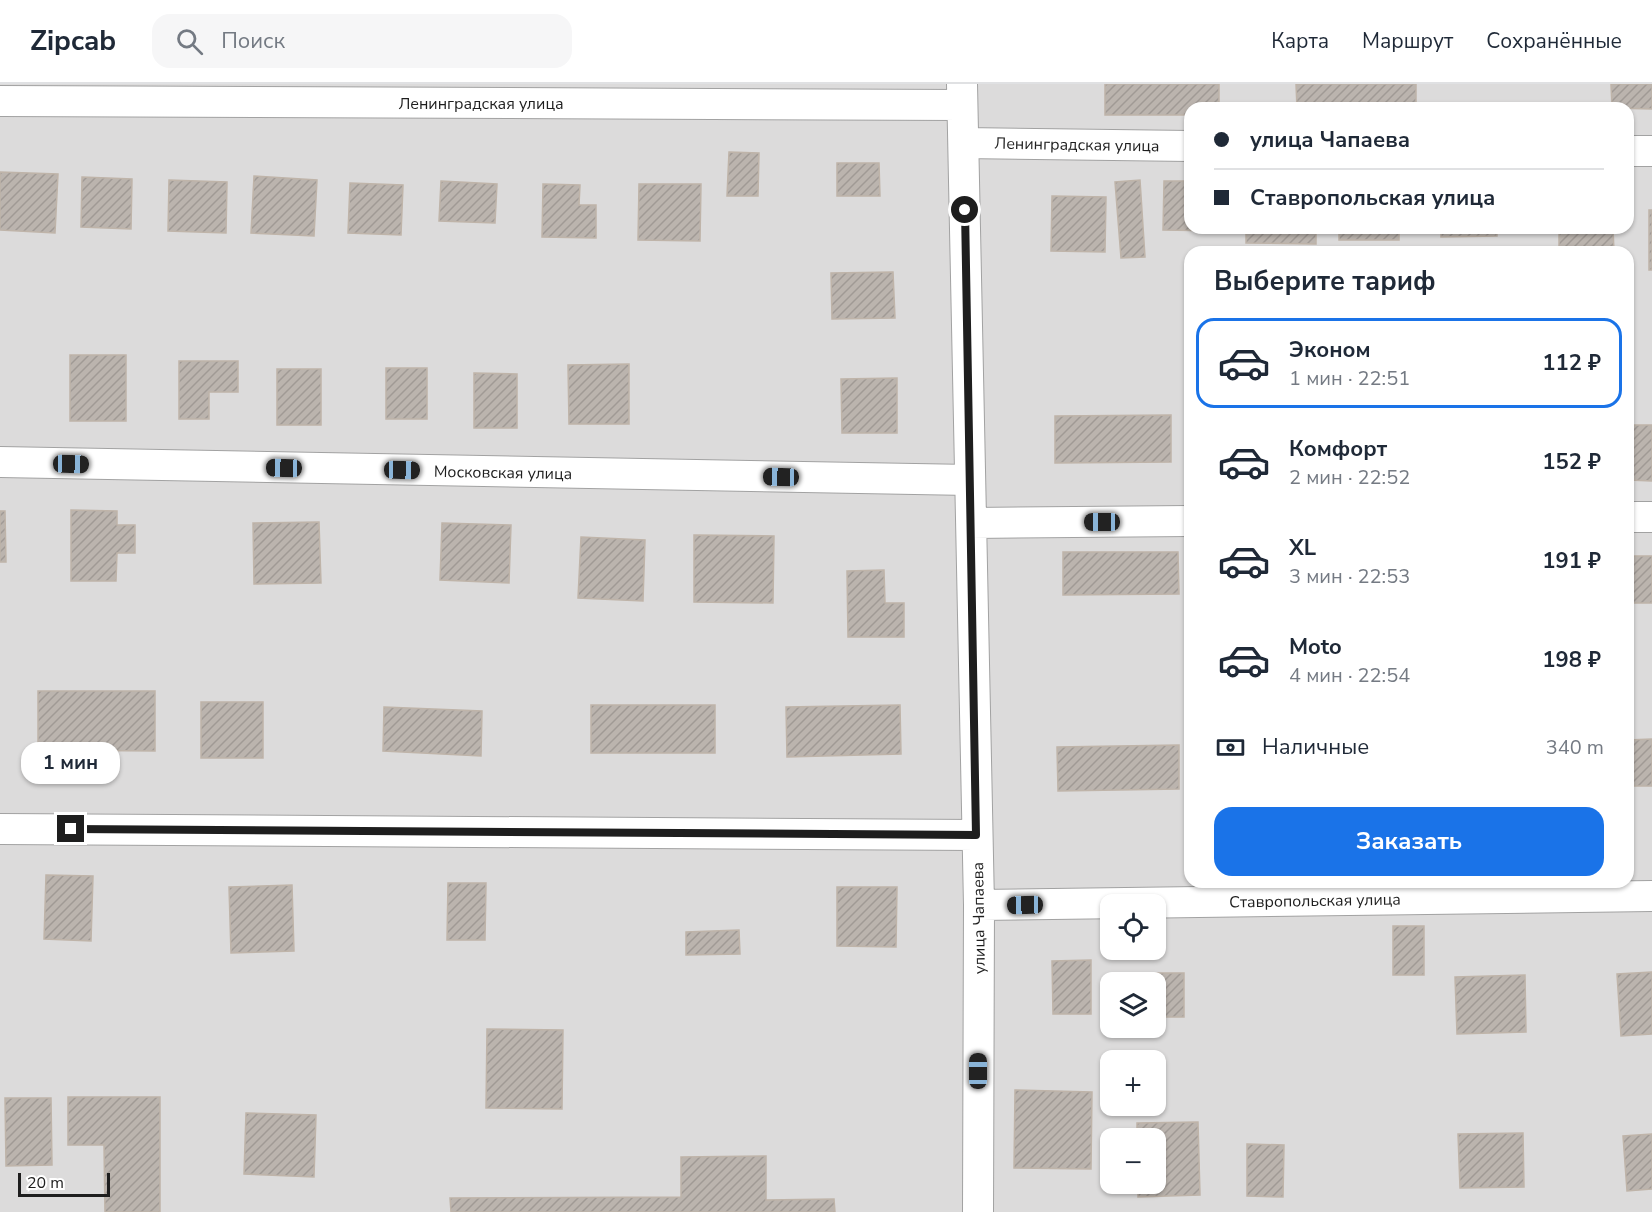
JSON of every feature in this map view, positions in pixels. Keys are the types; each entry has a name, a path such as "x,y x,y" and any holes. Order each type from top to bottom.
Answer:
{"street":[{"name":"Ленинградская улица","path":"0,101 962,94"},
{"name":"улица Чапаева","path":"962,94 979,905 978,1212"},
{"name":"Ленинградская улица","path":"964,143 1184,146"},
{"path":"1634,151 1652,151"},
{"name":"Московская улица","path":"0,462 970,480"},
{"path":"1634,517 1652,517"},
{"path":"972,523 1184,521"},
{"path":"0,829 976,835"},
{"name":"Ставропольская улица","path":"979,905 1652,896"}],"shaded area":[{"path":"0,84 1652,84 1652,1212 0,1212"}],"building":[{"path":"1105,84 1219,84 1219,102 1184,102 1184,115 1105,115"},
{"path":"1296,84 1416,84 1416,102 1297,102"},
{"path":"1611,84 1652,84 1652,109 1634,109 1634,102 1612,102"},
{"path":"729,152 759,153 758,196 727,196"},
{"path":"837,163 879,163 880,196 837,196"},
{"path":"0,172 58,174 55,233 0,230"},
{"path":"254,176 317,180 314,236 251,233"},
{"path":"82,177 132,179 131,229 81,227"},
{"path":"169,180 227,182 226,233 168,231"},
{"path":"1140,180 1145,257 1121,258 1115,182"},
{"path":"441,181 497,184 495,223 439,221"},
{"path":"1164,181 1184,181 1184,230 1163,230"},
{"path":"350,183 403,185 401,235 348,233"},
{"path":"543,184 580,185 579,205 596,205 596,238 542,237"},
{"path":"639,184 701,184 700,241 638,240"},
{"path":"1052,196 1106,197 1105,252 1051,251"},
{"path":"1649,210 1652,210 1652,270 1649,270"},
{"path":"1246,234 1316,234 1316,244 1246,243"},
{"path":"1339,234 1399,234 1399,240 1339,240"},
{"path":"1441,234 1497,234 1497,236 1441,237"},
{"path":"1559,234 1613,234 1614,246 1559,246"},
{"path":"893,272 895,318 832,319 831,273"},
{"path":"70,355 126,355 126,421 70,421"},
{"path":"179,361 238,361 238,392 209,392 209,419 179,419"},
{"path":"629,364 629,424 569,424 568,365"},
{"path":"386,368 427,368 427,419 386,419"},
{"path":"277,369 321,369 321,425 277,425"},
{"path":"474,373 517,374 517,428 474,428"},
{"path":"897,378 897,433 842,433 841,379"},
{"path":"1171,415 1171,462 1055,463 1055,416"},
{"path":"1634,425 1652,425 1652,481 1634,480"},
{"path":"71,510 117,511 117,525 135,525 135,553 117,553 116,581 71,581"},
{"path":"0,511 5,511 6,562 0,562"},
{"path":"319,522 321,583 254,584 253,523"},
{"path":"442,523 511,525 509,583 440,580"},
{"path":"694,535 774,536 773,603 694,602"},
{"path":"581,537 645,540 643,601 578,598"},
{"path":"1063,552 1178,552 1179,594 1063,595"},
{"path":"1634,556 1652,556 1652,603 1634,603"},
{"path":"884,570 885,603 904,603 904,637 848,637 847,571"},
{"path":"38,691 155,691 155,751 38,750"},
{"path":"201,702 263,702 263,758 201,758"},
{"path":"591,705 715,705 715,753 591,753"},
{"path":"900,705 901,754 787,757 786,707"},
{"path":"384,707 482,711 481,756 383,751"},
{"path":"1652,739 1652,786 1634,786 1634,740"},
{"path":"1179,745 1179,789 1058,791 1057,747"},
{"path":"46,875 93,876 91,941 44,939"},
{"path":"448,883 486,883 485,940 447,940"},
{"path":"292,885 294,951 231,953 229,887"},
{"path":"837,887 897,887 896,947 837,946"},
{"path":"1393,926 1424,926 1424,975 1393,975"},
{"path":"739,930 740,954 686,955 686,932"},
{"path":"1091,960 1091,1014 1053,1014 1052,961"},
{"path":"1652,972 1652,1034 1621,1036 1617,974"},
{"path":"1166,973 1184,973 1184,1017 1166,1017"},
{"path":"1525,975 1526,1032 1457,1034 1455,977"},
{"path":"487,1029 563,1030 562,1109 486,1108"},
{"path":"1015,1090 1092,1092 1091,1169 1014,1168"},
{"path":"68,1097 160,1097 160,1212 105,1212 104,1145 68,1145"},
{"path":"5,1098 51,1098 52,1165 6,1166"},
{"path":"246,1113 316,1115 314,1177 244,1174"},
{"path":"1198,1122 1200,1195 1138,1197 1138,1194 1166,1194 1166,1128 1137,1128 1137,1123"},
{"path":"1523,1133 1524,1187 1460,1188 1458,1134"},
{"path":"1652,1134 1652,1189 1627,1191 1623,1136"},
{"path":"1247,1144 1284,1145 1283,1197 1247,1196"},
{"path":"766,1156 766,1200 834,1199 835,1212 451,1212 450,1198 681,1197 681,1157"}],"route":[{"path":"71,829 976,835 965,210"}]}
